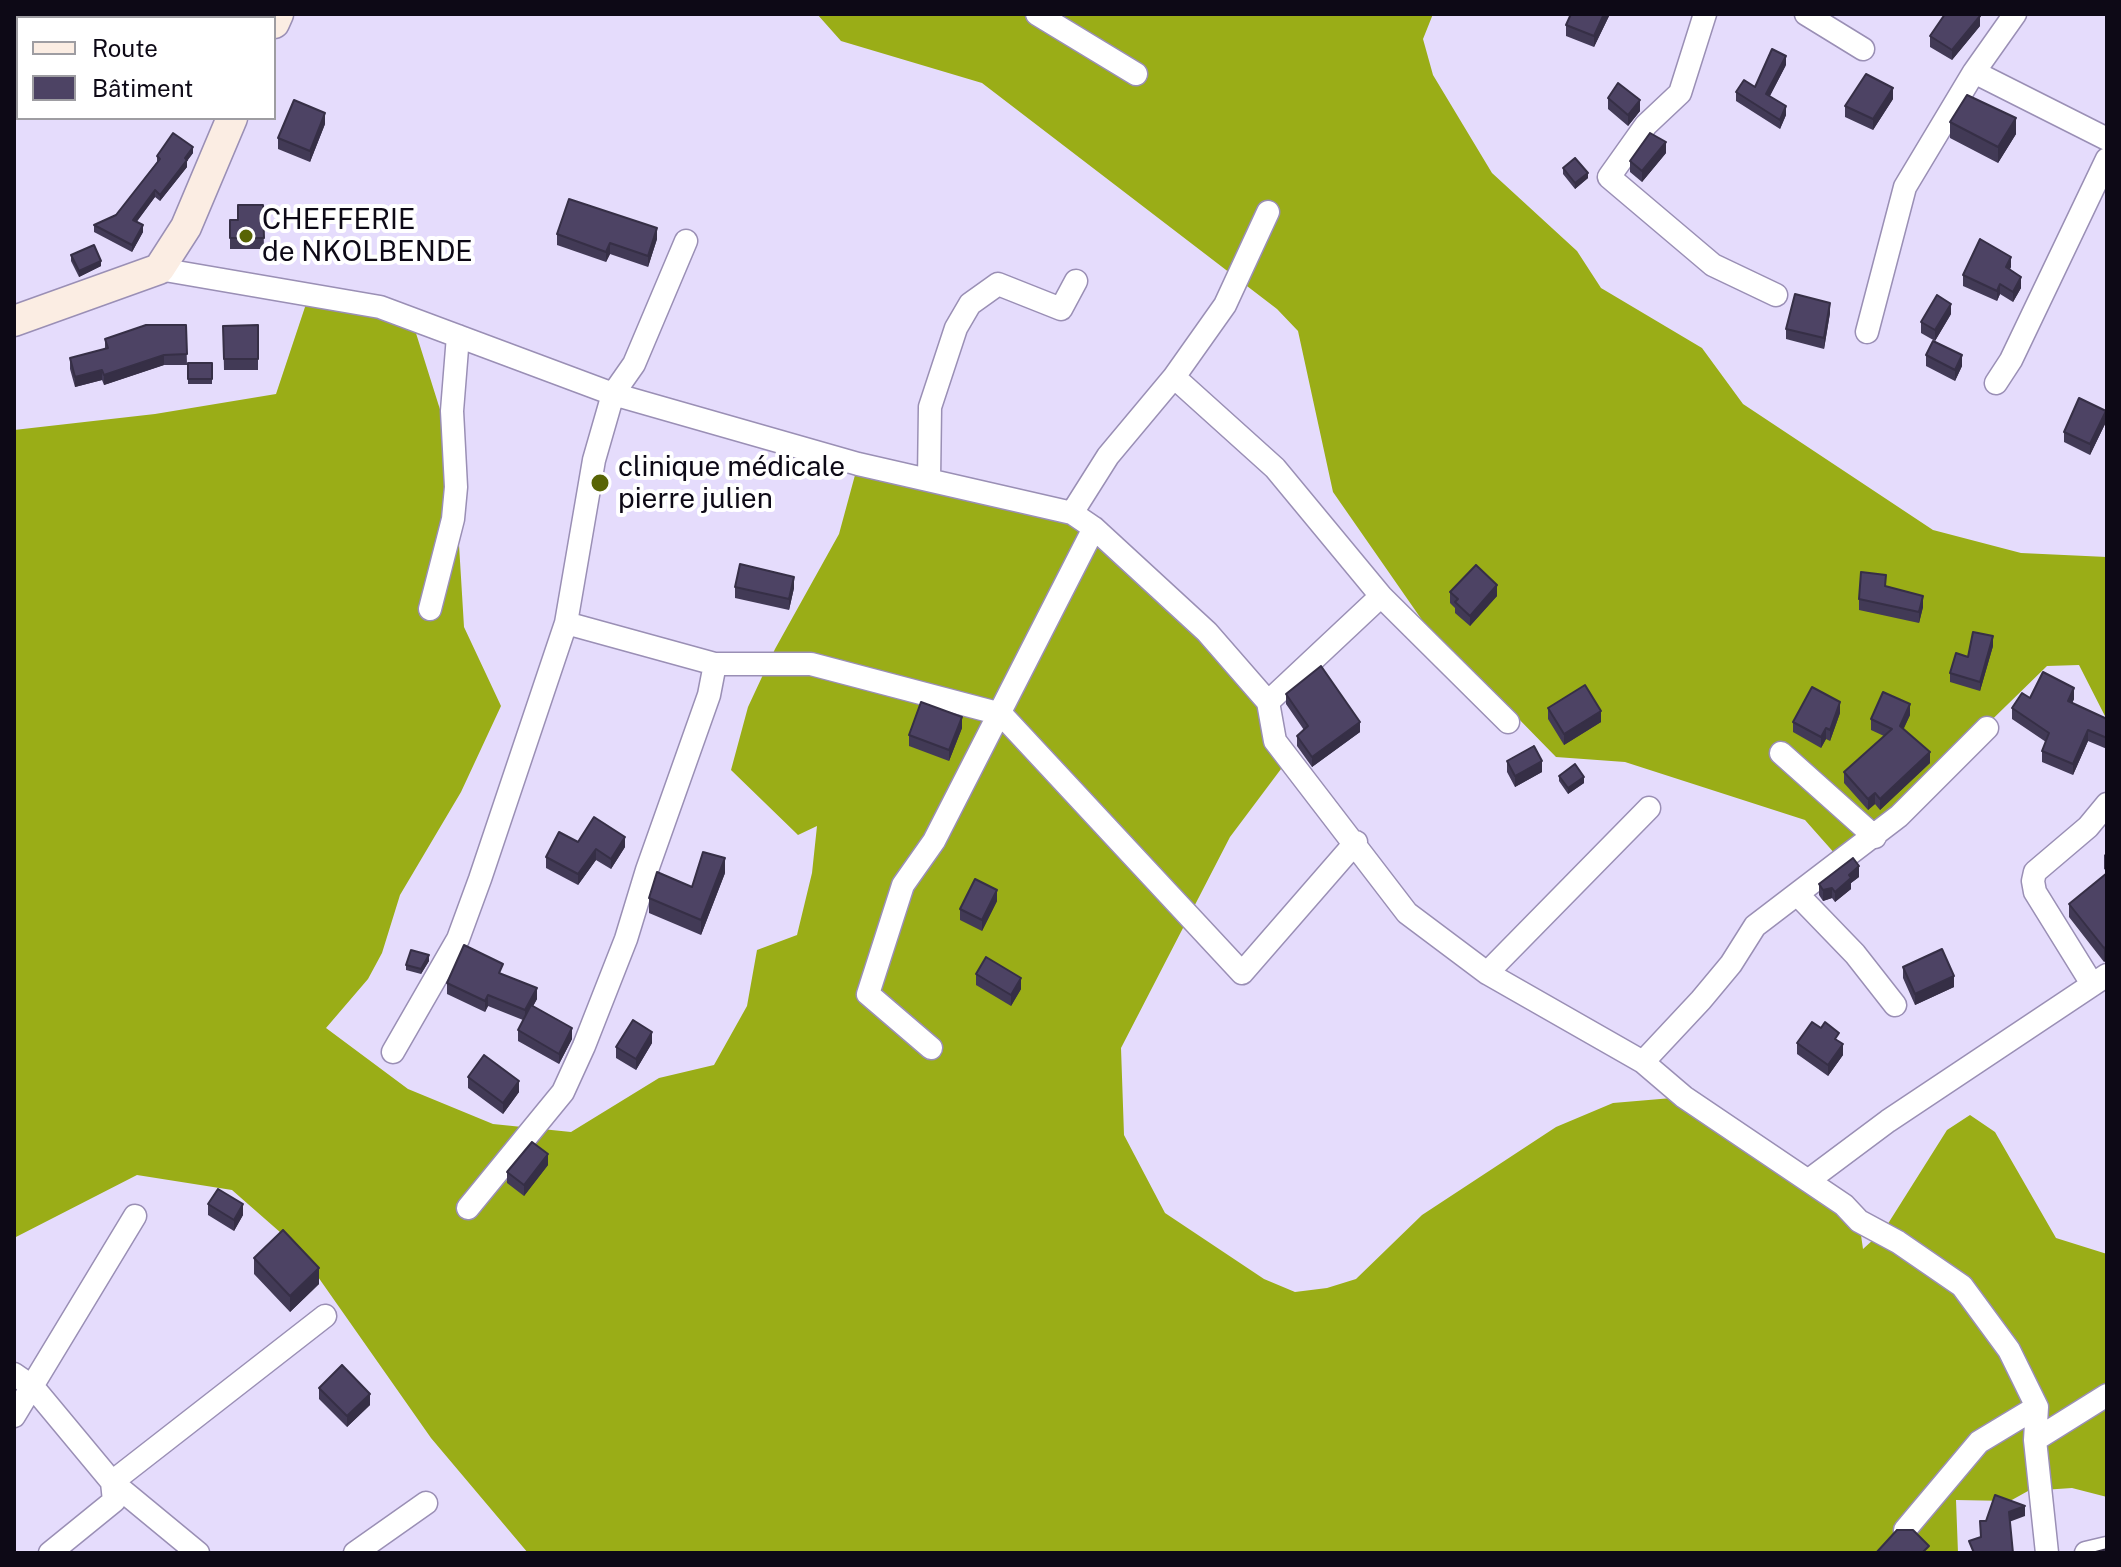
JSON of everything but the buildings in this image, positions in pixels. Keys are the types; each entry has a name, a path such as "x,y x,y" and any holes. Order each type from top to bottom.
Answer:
{"street":[{"path":"1037,14 1136,74"},
{"path":"1705,14 1680,93 1646,125 1609,177 1713,265 1776,295"},
{"path":"1806,14 1863,49"},
{"path":"1867,332 1905,187 1974,72 2015,14"},
{"path":"1974,72 2107,139"},
{"path":"159,269 186,227 231,120"},
{"path":"1996,383 2011,360 2107,159"},
{"path":"1072,513 1108,456 1174,377 1225,305 1268,212"},
{"path":"393,1052 458,939 566,623 594,460 613,394 634,364 686,241"},
{"path":"14,321 159,269 380,307 613,394 858,464 1072,513 1094,528 1207,632 1268,702 1275,741 1356,842 1407,913 1487,973 1643,1062 1684,1097 1844,1205 1859,1221 1898,1242 1962,1286 2009,1350 2037,1407 2035,1440 2047,1553"},
{"path":"929,480 930,407 956,328 970,304 998,284 1061,309 1076,281"},
{"path":"430,609 455,498 452,411 458,336"},
{"path":"1174,377 1275,468 1381,596 1508,722"},
{"path":"931,1048 868,994 903,885 934,841 1094,528"},
{"path":"1268,702 1381,596"},
{"path":"566,623 715,664 811,664 1001,714 1242,973 1356,842"},
{"path":"468,1208 563,1092 584,1046 626,939 709,695 715,664"},
{"path":"1643,1062 1731,964 1755,926 1875,837 1987,728"},
{"path":"1781,753 1875,837"},
{"path":"1809,1180 1888,1121 2099,979 2035,892 2033,881 2035,872 2088,827 2107,804"},
{"path":"1487,973 1649,808"},
{"path":"1798,895 1855,954 1895,1005"},
{"path":"14,1416 23,1380 135,1216"},
{"path":"112,1482 325,1316"},
{"path":"23,1380 112,1482 198,1553"},
{"path":"2035,1440 2107,1395"},
{"path":"1905,1530 1979,1442 2037,1407"},
{"path":"50,1553 114,1501 112,1482"},
{"path":"355,1553 426,1503"},
{"path":"2086,1553 2107,1548"}],"green space":[{"path":"817,14 1433,14 1423,39 1433,75 1492,173 1577,251 1601,288 1702,348 1743,404 1933,530 2021,553 2107,557 2107,720 2079,665 2047,666 1844,864 1805,820 1625,762 1556,757 1422,620 1333,492 1298,331 1277,309 982,83 841,41"},
{"path":"312,286 409,311 443,419 456,495 464,627 501,706 461,792 400,895 382,953 368,979 326,1028 408,1089 493,1124 571,1132 659,1078 714,1065 747,1006 757,950 797,935 812,873 817,826 798,835 731,770 748,707 775,649 839,534 858,464 1035,497 1196,620 1259,710 1281,769 1230,837 1121,1048 1124,1135 1165,1213 1264,1279 1295,1292 1327,1288 1356,1279 1422,1215 1556,1127 1613,1103 1684,1097 1859,1221 1863,1249 1884,1230 1947,1130 1970,1115 1995,1132 2056,1238 2107,1254 2107,1497 2072,1488 2028,1491 2010,1501 1956,1500 1958,1553 528,1553 431,1438 297,1247 232,1190 137,1175 14,1238 14,430 155,414 276,394"}],"place":[{"name":"CHEFFERIE de NKOLBENDE","path":"246,236"},
{"name":"clinique médicale pierre julien","path":"600,483"}]}
